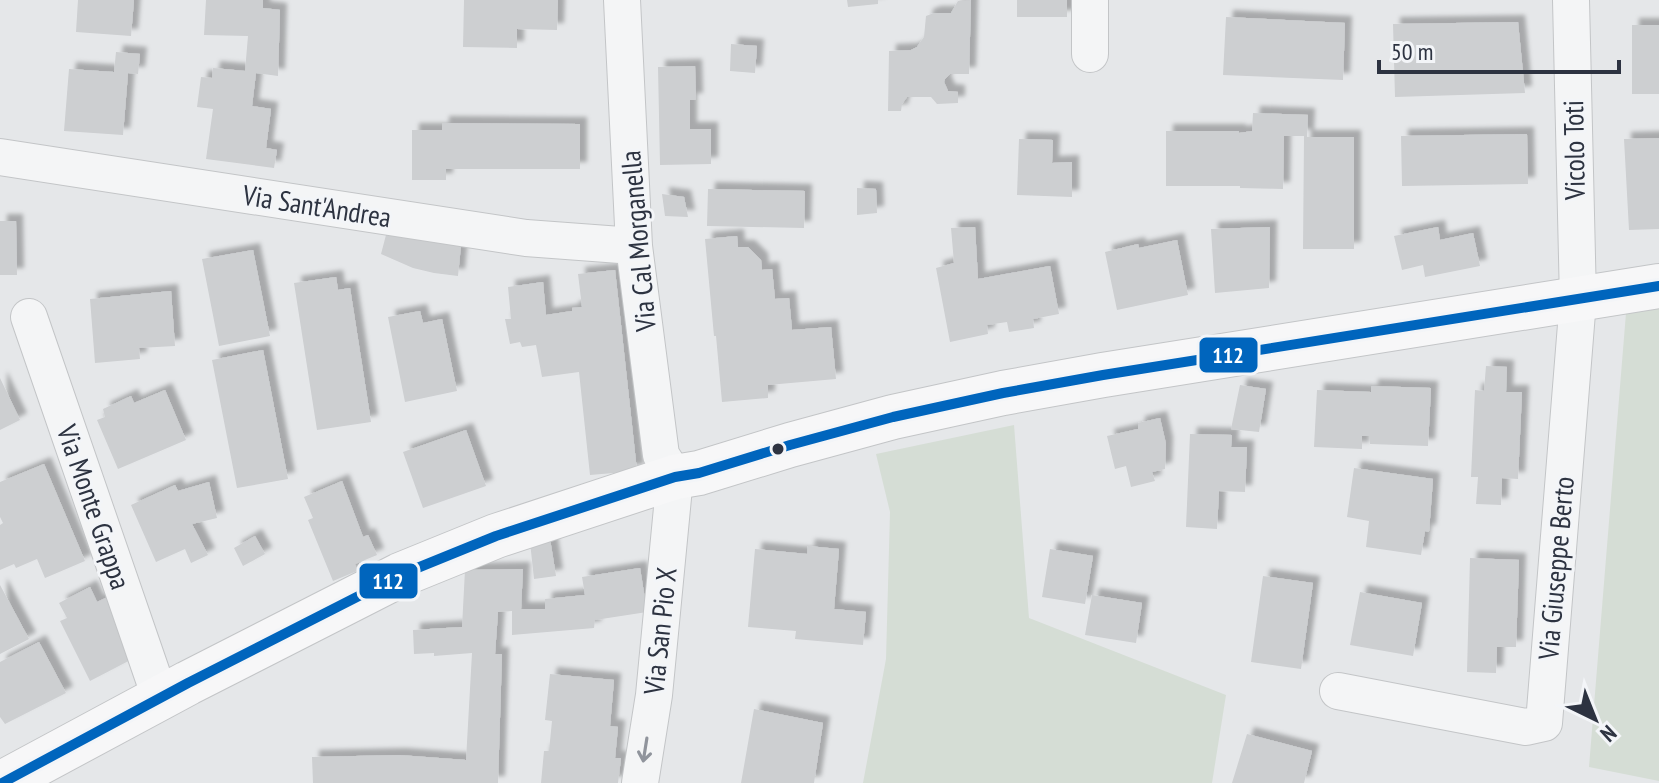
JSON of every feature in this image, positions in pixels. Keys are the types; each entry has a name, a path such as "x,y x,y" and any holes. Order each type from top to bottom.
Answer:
{"main road":[{"path":"2,783 160,697 400,575 496,536 675,477 699,473 893,417 1003,393 1659,286"}],"street":[{"name":"Via Cal Morganella","path":"622,0 634,246 661,455 675,477"},
{"path":"1090,0 1090,54"},
{"name":"Vicolo Toti","path":"1571,0 1578,300"},
{"name":"Via Sant'Andrea","path":"0,157 526,238 634,246"},
{"name":"Via Giuseppe Berto","path":"1338,691 1526,727 1544,723 1578,300"},
{"name":"Via Monte Grappa","path":"29,317 160,697"},
{"name":"Via San Pio X","path":"640,783 654,695 675,477"}],"shaded area":[{"path":"1659,307 1659,781 1589,767 1626,313"},
{"path":"1014,425 1029,618 1226,695 1212,783 863,783 886,659 890,512 876,454"}],"building":[{"path":"78,0 134,0 131,36 76,32"},
{"path":"206,0 263,0 263,8 280,10 278,76 256,73 252,106 271,109 266,148 277,150 274,168 206,159 213,109 197,107 201,77 212,78 213,68 245,71 248,36 204,35"},
{"path":"464,0 558,0 557,30 517,29 517,48 463,47"},
{"path":"847,0 878,0 878,4 848,7"},
{"path":"971,0 969,74 950,74 944,82 948,91 958,92 958,103 937,104 931,97 907,97 901,111 888,111 889,51 917,47 924,37 926,16 951,13 958,1"},
{"path":"1017,0 1067,0 1067,17 1017,17"},
{"path":"1226,17 1345,23 1343,80 1223,75"},
{"path":"1518,22 1525,93 1395,97 1393,24"},
{"path":"1632,25 1659,25 1659,94 1632,94"},
{"path":"731,44 757,46 755,73 730,71"},
{"path":"116,52 140,54 138,74 128,73 123,135 64,131 69,69 114,72"},
{"path":"695,66 696,100 690,100 690,129 711,129 711,164 660,165 658,67"},
{"path":"1253,113 1308,115 1307,137 1354,137 1354,249 1303,249 1304,136 1284,136 1283,189 1166,186 1166,131 1252,131"},
{"path":"442,123 580,124 580,169 446,169 446,180 412,180 412,130 442,130"},
{"path":"1527,134 1528,184 1402,186 1401,136"},
{"path":"1659,138 1659,229 1629,230 1624,139"},
{"path":"1019,139 1053,140 1052,163 1072,162 1072,197 1017,195"},
{"path":"857,188 876,189 877,213 857,215"},
{"path":"708,189 805,191 804,228 707,226"},
{"path":"662,194 684,197 688,217 665,216"},
{"path":"0,221 16,221 17,275 0,275"},
{"path":"975,227 978,279 1050,266 1059,314 1033,319 1034,328 1009,332 1007,322 987,325 988,334 950,342 936,268 954,263 951,228"},
{"path":"1270,227 1269,288 1215,293 1211,229"},
{"path":"1438,227 1440,240 1473,233 1480,266 1425,277 1423,265 1402,270 1394,236"},
{"path":"386,235 461,245 458,276 413,268 381,254"},
{"path":"737,236 738,247 748,247 761,260 762,270 772,269 775,299 789,298 792,330 831,327 836,379 768,385 768,398 722,402 705,239"},
{"path":"1177,240 1188,295 1117,310 1105,252 1138,244 1139,248"},
{"path":"253,250 270,336 219,346 202,259"},
{"path":"615,270 637,471 590,475 579,372 542,377 536,345 522,347 520,342 510,344 505,319 511,319 508,287 543,282 546,315 572,311 572,308 582,307 578,274"},
{"path":"336,277 338,290 350,288 371,422 317,430 294,283"},
{"path":"171,291 175,346 139,348 140,359 95,363 90,299"},
{"path":"420,311 423,323 442,319 457,391 405,402 388,317"},
{"path":"263,350 288,479 237,488 212,360"},
{"path":"1486,366 1507,367 1506,392 1522,392 1518,479 1502,478 1501,505 1476,504 1478,477 1471,477 1475,390 1484,391"},
{"path":"0,378 20,420 0,430"},
{"path":"1240,385 1266,389 1259,432 1231,429"},
{"path":"1371,386 1431,388 1428,446 1370,444 1370,436 1362,436 1362,449 1314,447 1317,390 1371,392"},
{"path":"165,390 186,440 118,469 97,420 105,417 103,409 131,396 134,403"},
{"path":"1160,418 1166,444 1165,469 1152,472 1155,481 1131,487 1126,466 1115,469 1107,436 1138,429 1138,423"},
{"path":"466,430 486,486 423,508 403,452"},
{"path":"1190,434 1232,435 1231,447 1247,447 1245,492 1219,491 1217,529 1186,527"},
{"path":"44,464 85,561 45,578 37,559 16,568 14,564 0,570 0,525 3,523 0,517 0,482"},
{"path":"1354,468 1433,479 1429,532 1425,531 1421,555 1366,547 1369,521 1347,517"},
{"path":"342,481 363,537 368,535 377,555 355,564 357,571 333,581 308,520 313,518 304,497"},
{"path":"209,482 217,518 192,524 208,555 191,563 185,549 156,562 131,505 175,485 178,491"},
{"path":"255,536 265,554 243,566 234,548"},
{"path":"550,539 556,576 534,579 530,542"},
{"path":"808,546 839,549 834,609 866,612 863,645 795,639 796,631 748,627 755,549 807,554"},
{"path":"1050,549 1093,556 1085,604 1042,597"},
{"path":"1470,558 1519,560 1516,647 1497,647 1496,673 1467,672"},
{"path":"640,568 647,612 595,620 594,628 512,635 512,611 498,612 495,654 502,654 498,783 313,783 312,757 399,755 466,760 472,653 414,654 413,630 462,627 465,570 523,569 521,609 545,609 545,599 585,595 582,577"},
{"path":"1263,576 1313,583 1301,669 1251,662"},
{"path":"0,585 29,639 0,654"},
{"path":"90,587 97,602 110,596 140,655 90,681 60,621 67,618 59,603"},
{"path":"1360,592 1422,603 1413,656 1350,645"},
{"path":"1092,595 1142,603 1136,643 1085,635"},
{"path":"39,642 66,693 5,724 0,717 0,662"},
{"path":"550,674 614,680 610,726 618,727 615,758 621,758 618,783 541,783 544,751 549,751 552,721 545,720"},
{"path":"754,709 823,723 814,783 741,783"},
{"path":"1247,734 1312,751 1304,783 1232,783"}],"transit line":[{"name":"112","path":"2,783 188,683 400,575 496,536 675,477 699,473 893,417 1003,393 1659,286"}]}
